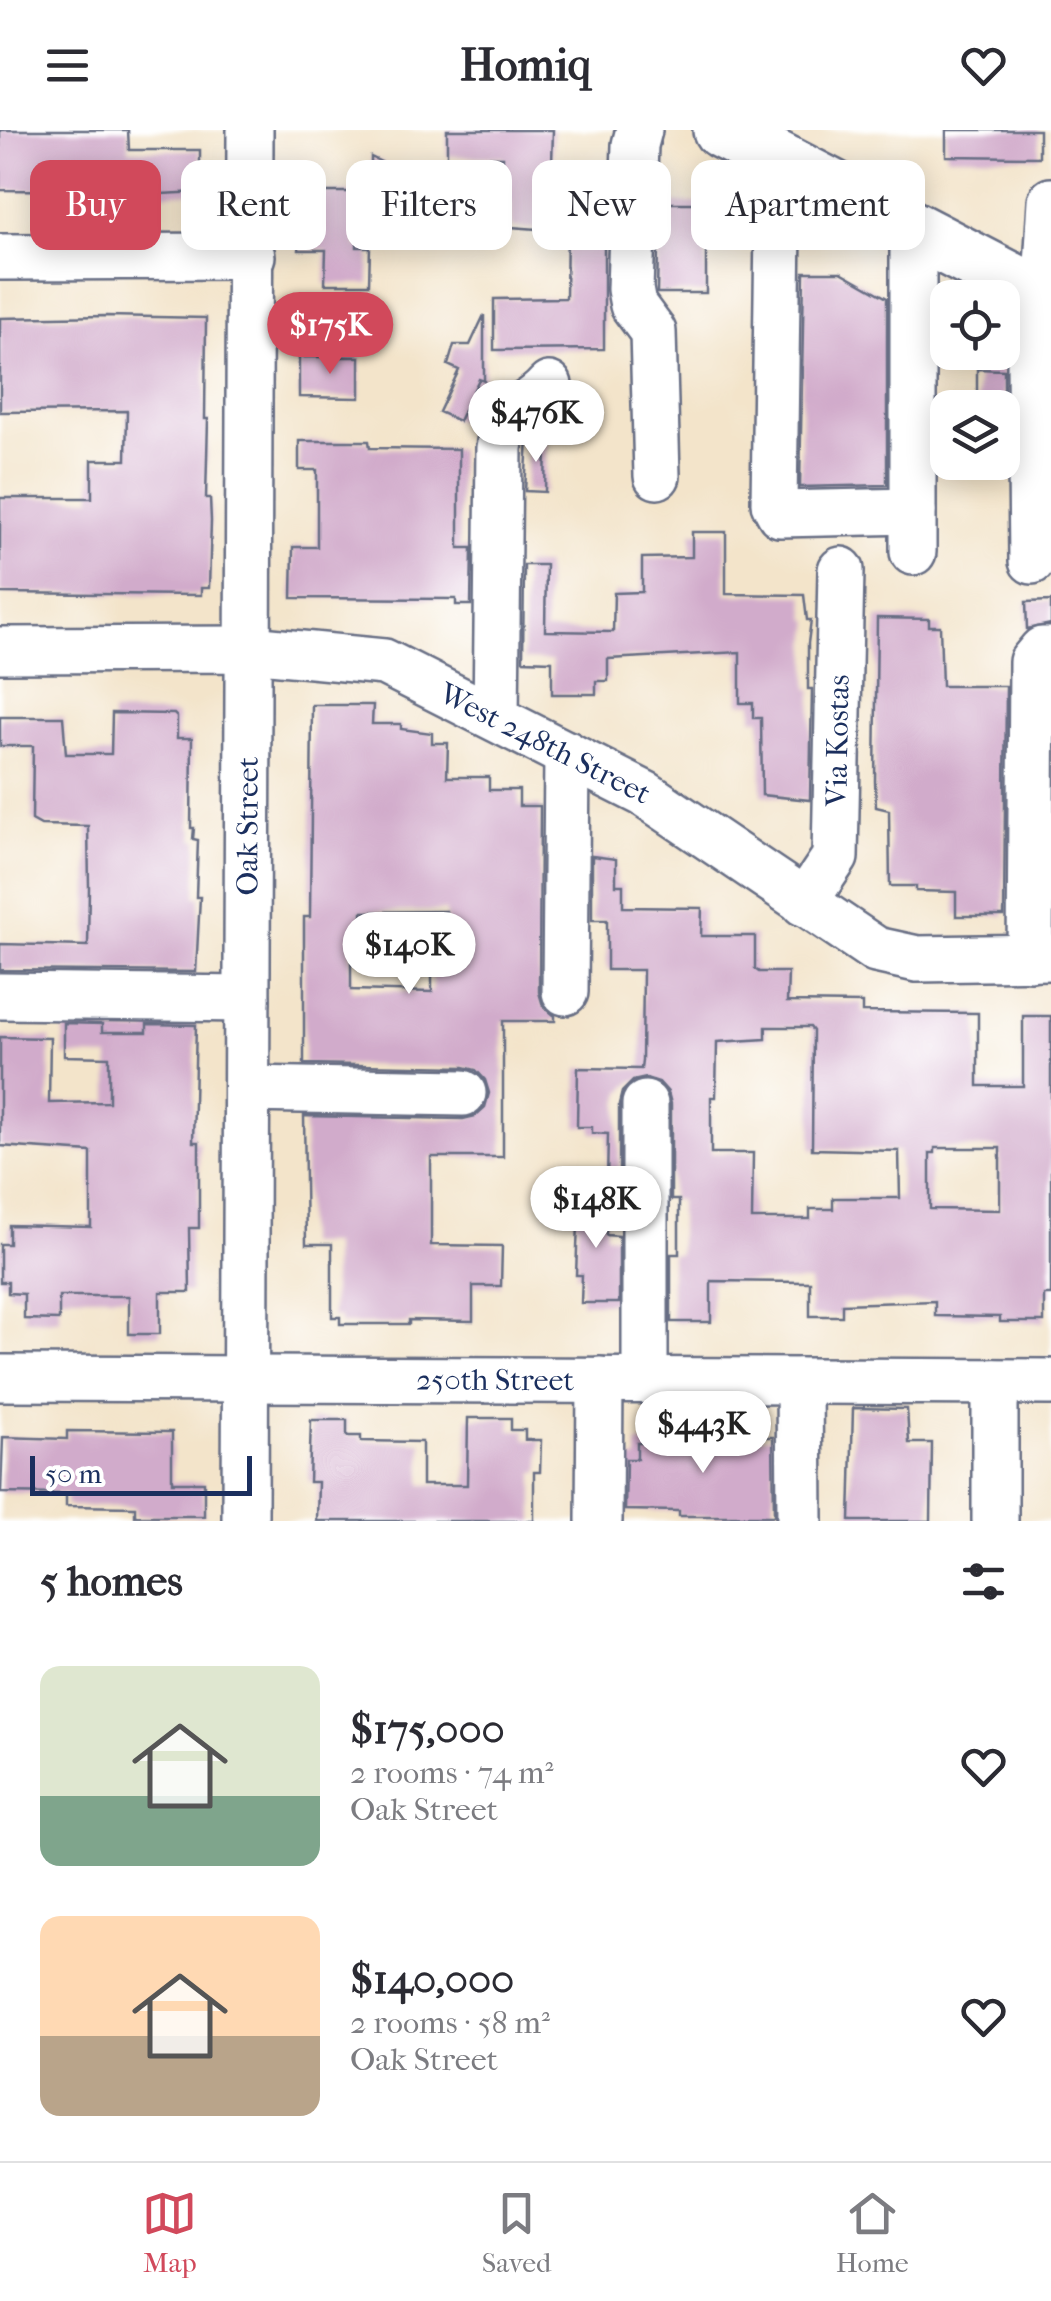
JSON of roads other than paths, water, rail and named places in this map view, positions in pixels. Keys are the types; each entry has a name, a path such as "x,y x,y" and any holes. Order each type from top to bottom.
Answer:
{"main road":[{"path":"743,139 783,160"},
{"path":"925,235 1048,299"}],"street":[{"name":"Oak Street","path":"245,1521 250,130"},
{"path":"639,130 635,144 630,289 633,305 653,332 657,476"},
{"path":"1032,561 1030,365 1048,299 1051,200"},
{"path":"752,250 774,503 780,514 913,531 913,250"},
{"path":"0,257 252,256"},
{"path":"496,718 502,424 549,385"},
{"name":"Via Kostas","path":"804,903 835,857 841,570"},
{"name":"West 248th Street","path":"0,650 250,649 384,662 645,794 876,950 917,959 1041,957"},
{"path":"1041,957 1032,662 1042,650 1051,650"},
{"path":"565,992 567,754"},
{"path":"0,996 247,999"},
{"path":"247,1089 463,1093"},
{"path":"645,1104 645,1380"},
{"name":"250th Street","path":"0,1378 1051,1382"},
{"path":"600,1380 600,1521"},
{"path":"799,1380 800,1521"},
{"path":"995,1521 996,1382"}]}
